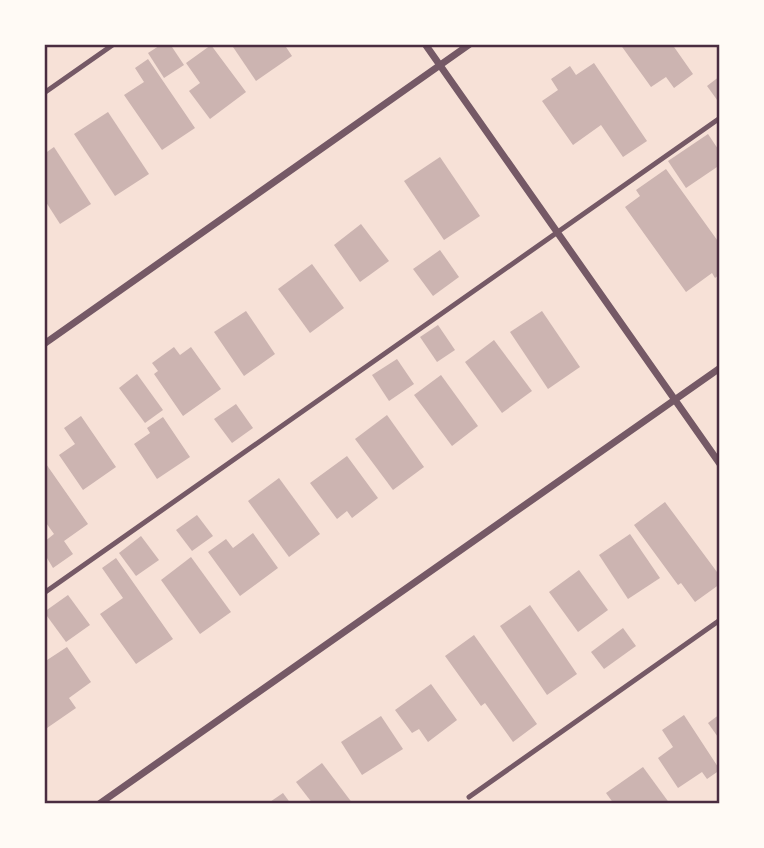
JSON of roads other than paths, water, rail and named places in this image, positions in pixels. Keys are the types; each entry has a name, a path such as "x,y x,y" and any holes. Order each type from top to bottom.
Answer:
{"street":[{"path":"425,44 720,464"},
{"path":"44,344 470,44"},
{"path":"99,804 720,368"}],"lane":[{"path":"44,93 114,44"},
{"path":"44,593 720,118"},
{"path":"469,797 720,620"}]}
